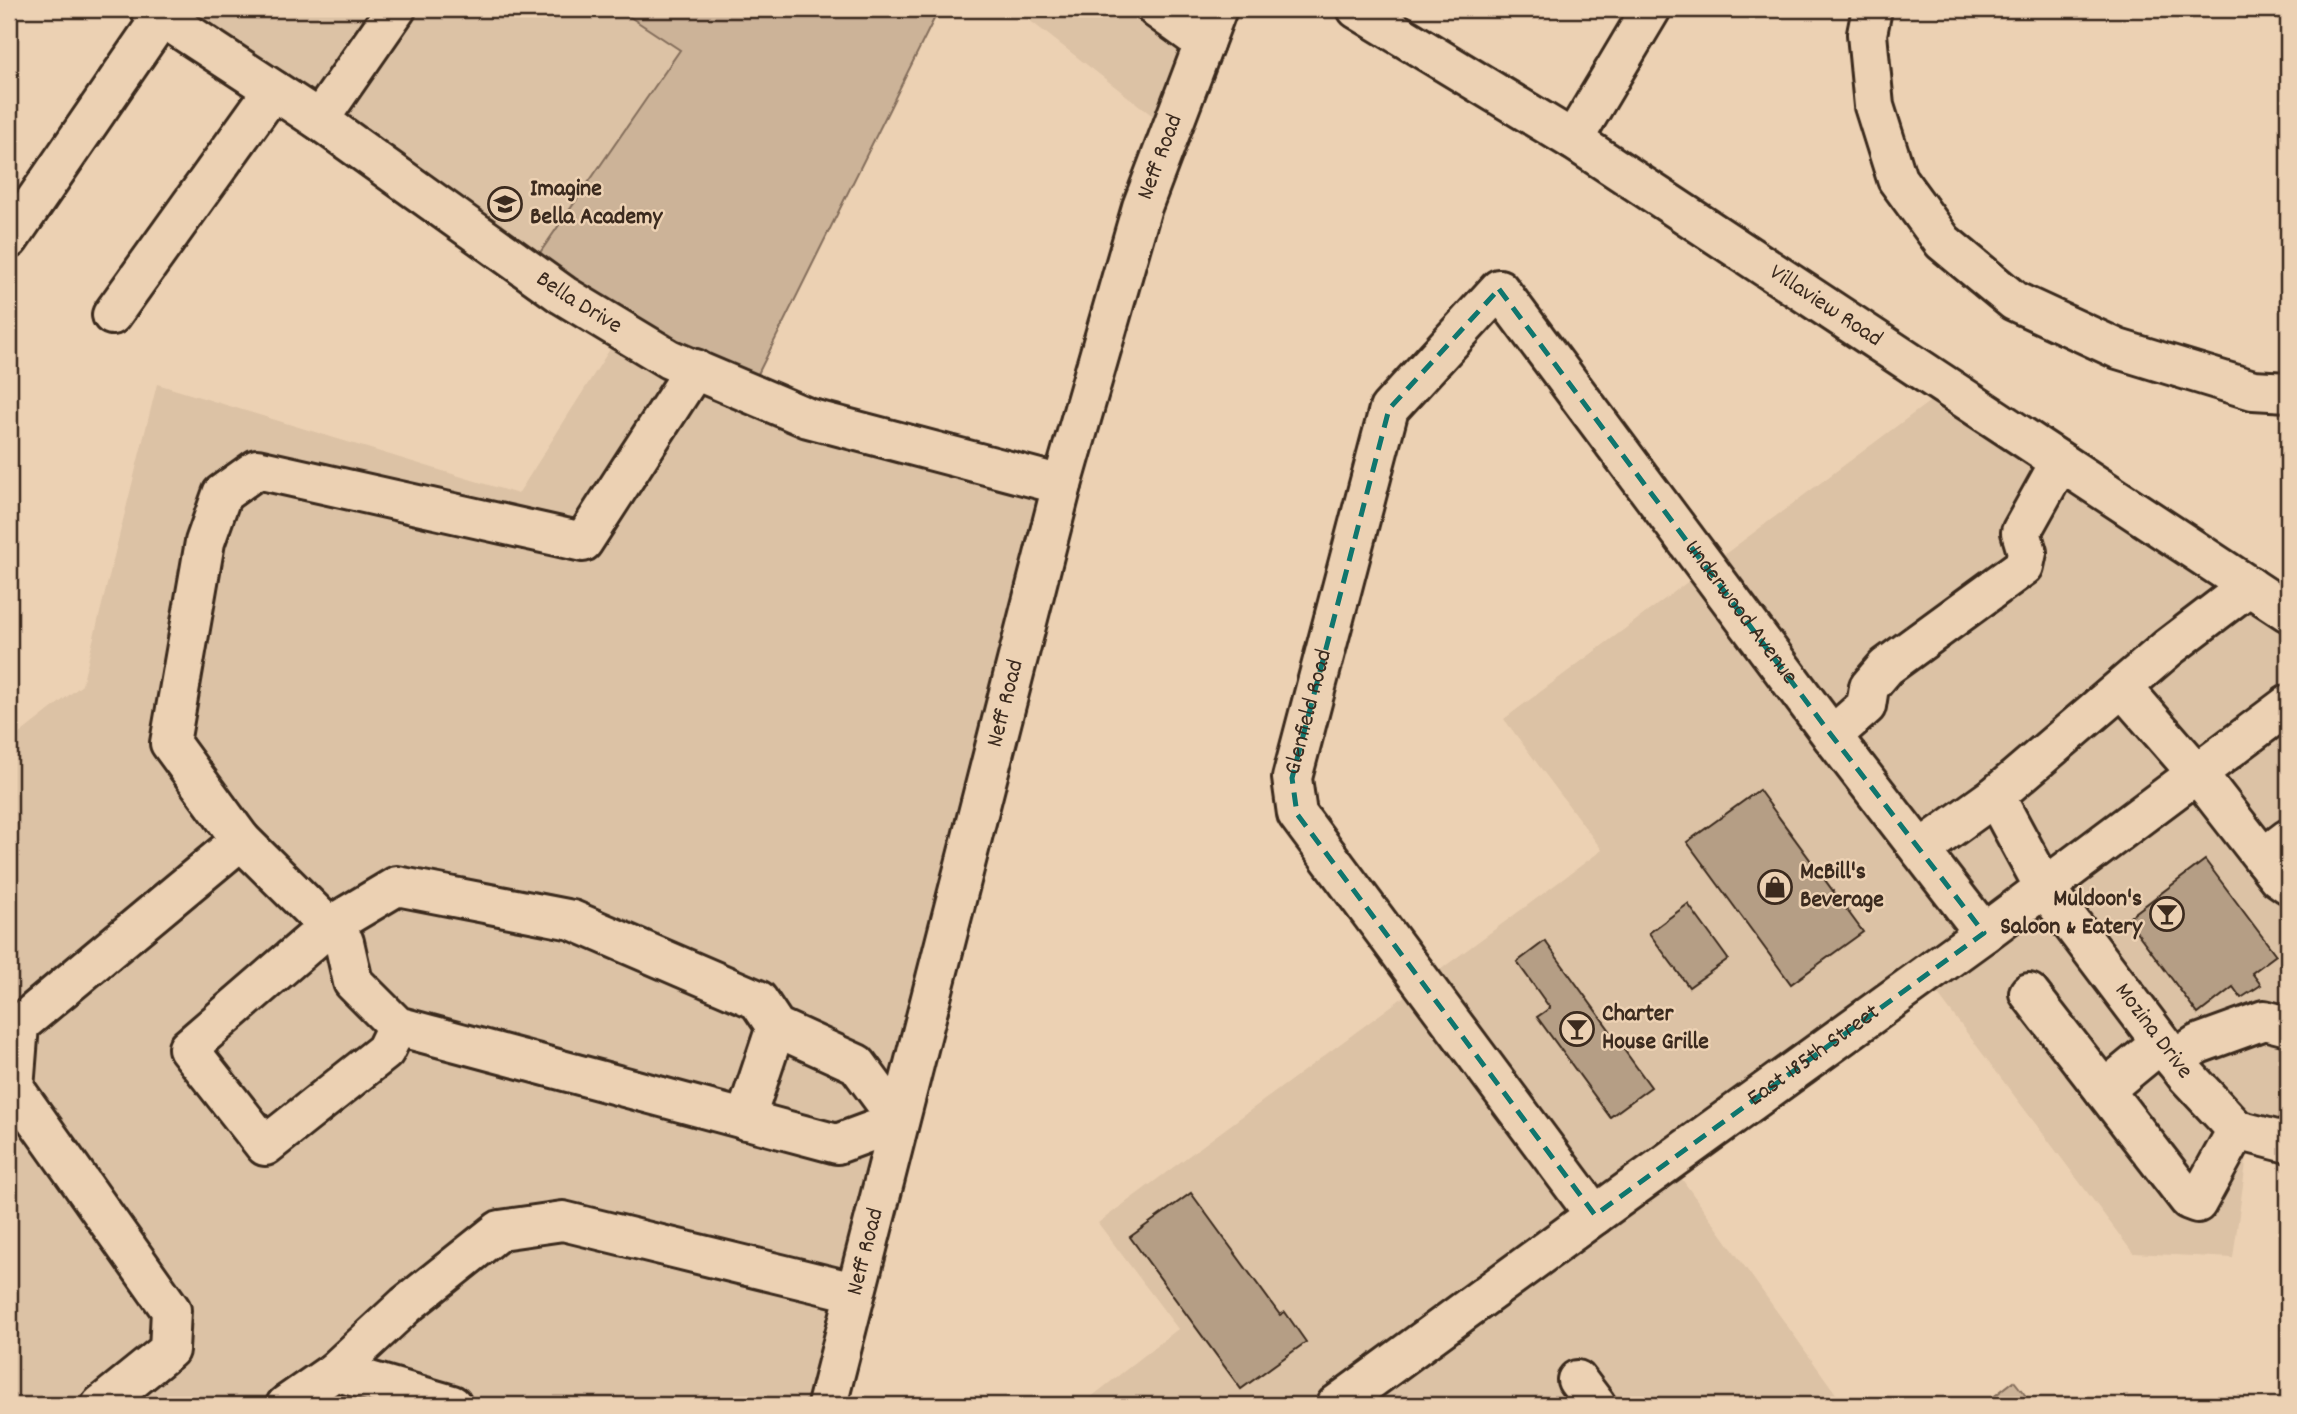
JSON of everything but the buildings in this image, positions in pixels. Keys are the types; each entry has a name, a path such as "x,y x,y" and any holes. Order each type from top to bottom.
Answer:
{"main road":[{"path":"319,120 396,9"},
{"path":"1157,9 1210,26"},
{"name":"Villaview Road","path":"1357,9 1573,140 2288,612"},
{"path":"1573,140 1651,9"},
{"path":"1872,9 1867,34 1874,106 1897,179 1943,243 2014,301 2118,349 2253,390 2288,392"},
{"path":"9,239 156,13"},
{"name":"Bella Drive","path":"156,13 319,120 563,295 669,359 808,418 1062,485"},
{"name":"Neff Road","path":"827,1405 1062,485 1142,207 1210,26"},
{"path":"112,316 273,90"},
{"name":"Underwood Avenue","path":"1499,289 1832,736 1984,933"},
{"name":"Glenfield Road","path":"1499,289 1389,409 1292,778 1297,814 1595,1215"},
{"path":"397,1026 385,1051 265,1146 188,1048 328,927 397,886 572,920 758,1000 776,1027 857,1063 899,1121 837,1144 397,1026 353,982 344,942 328,927 241,840 170,743 205,542 222,494 257,470 583,542 695,369"},
{"path":"1832,736 1866,706 1869,687 1886,667 2024,566 2027,552 2021,532 2060,462"},
{"path":"1920,850 1995,796 2168,648 2249,586"},
{"path":"2123,688 2197,773 2280,860"},
{"name":"East 185th Street","path":"1336,1405 1984,933 2288,705"},
{"name":"Mozina Drive","path":"1995,796 2044,887 2167,1051 2237,1130"},
{"path":"101,1405 169,1350 171,1310 14,1088 19,1025 241,840"},
{"path":"2029,993 2189,1200 2197,1203 2237,1130 2288,1143"},
{"path":"2104,1090 2167,1051 2198,1044 2264,1020 2288,1026"},
{"path":"746,1120 776,1027"},
{"path":"286,1405 335,1371 406,1305 500,1230 563,1221 854,1292"},
{"path":"335,1371 452,1405"}],"highlighted area":[{"path":"1499,289 1832,736 1984,933 1595,1215 1297,814 1292,778 1389,409"}],"shaded area":[{"name":"Imagine Bella Academy","path":"148,9 618,9 681,50 528,270"},
{"path":"618,9 939,9 749,392 528,270 680,50"},
{"path":"1015,9 1217,9 1171,130"},
{"path":"622,330 669,359 1062,485 827,1405 9,1405 9,742 82,685 157,384 518,494"},
{"path":"1949,387 2288,612 2288,1143 2250,1134 2233,1258 2133,1253 1924,976 1669,1161 1844,1405 1081,1405 1178,1329 1098,1223 1602,850 1504,719"},
{"path":"2014,1381 2033,1405 1983,1405"}],"place":[{"name":"Imagine Bella Academy","path":"505,204"},
{"name":"McBill's Beverage","path":"1775,887"},
{"name":"Muldoon's Saloon & Eatery","path":"2167,914"},
{"name":"Charter House Grille","path":"1577,1029"}]}
